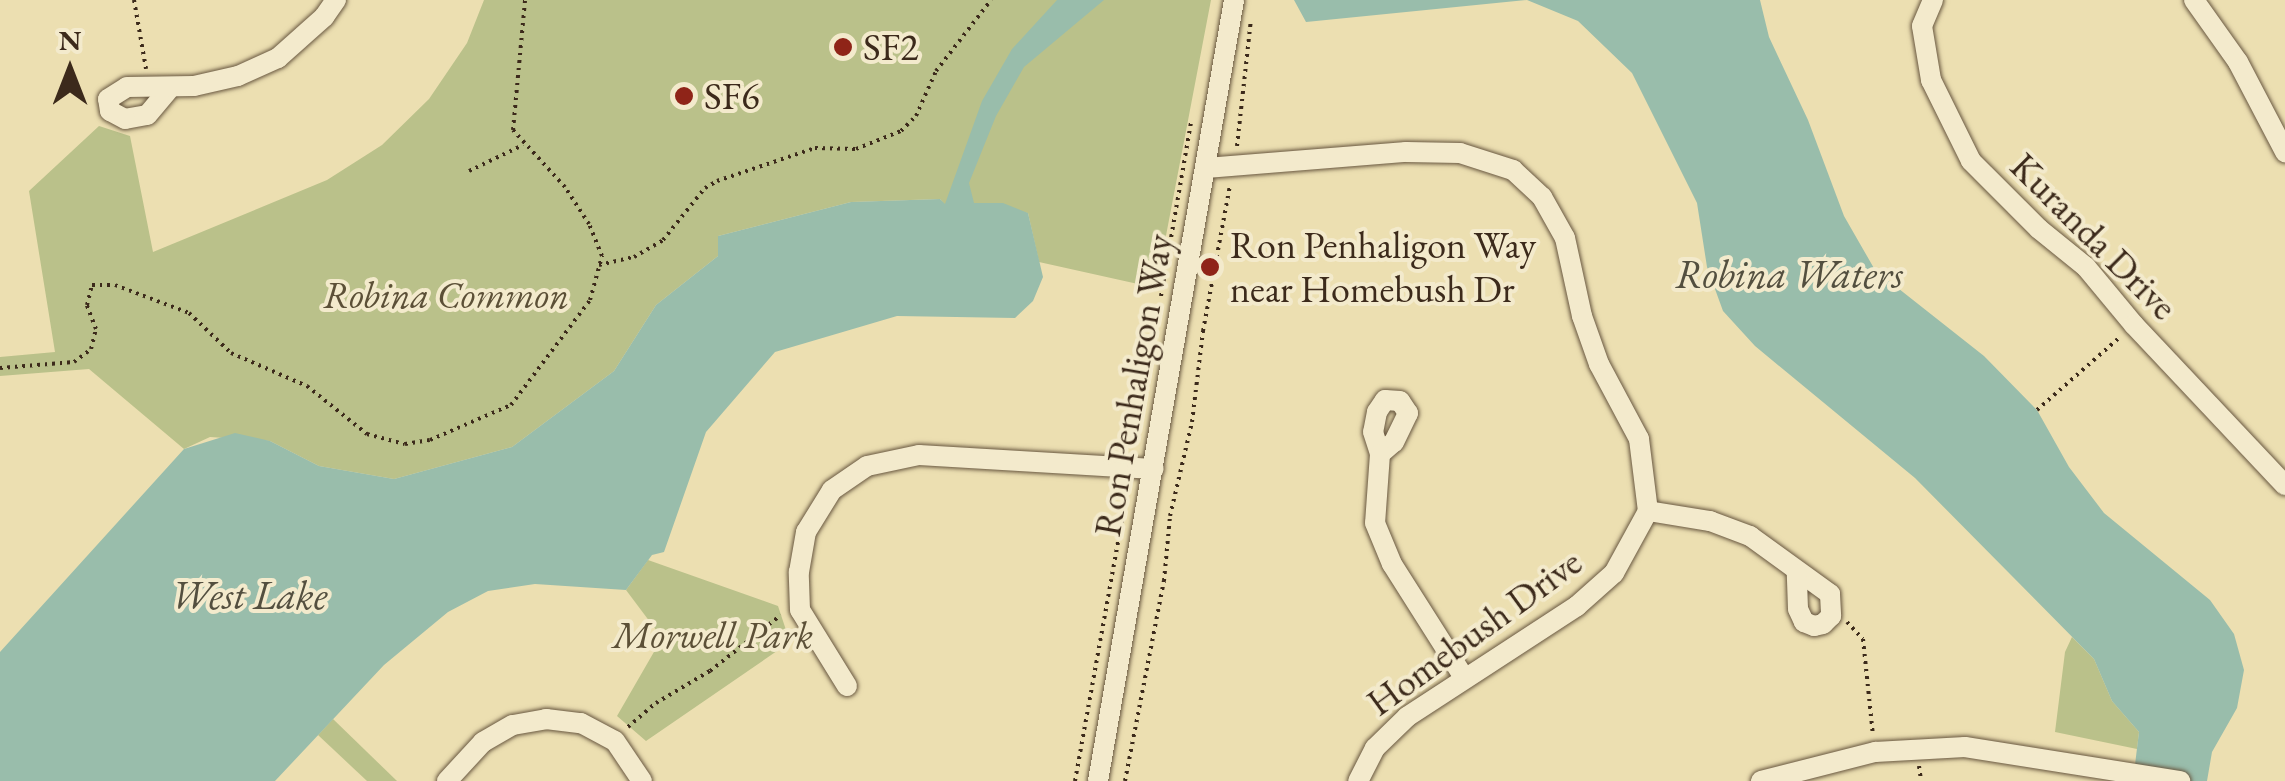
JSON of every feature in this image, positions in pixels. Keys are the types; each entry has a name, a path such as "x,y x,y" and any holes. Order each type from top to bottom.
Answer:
{"street":[{"path":"159,86 238,76 278,58 324,17 336,0"},
{"name":"Ron Penhaligon Way","path":"1098,781 1234,0"},
{"name":"Kuranda Drive","path":"1933,0 1922,26 1931,80 1971,161 2039,228 2086,267 2134,325 2285,485"},
{"path":"2194,0 2238,62 2285,152"},
{"path":"1206,168 1424,152 1460,153 1513,170 1542,196 1566,238 1582,316 1599,364 1638,439 1648,512 1710,522 1750,536 1796,574 1830,594 1833,608 1823,624 1804,622 1798,609 1796,574"},
{"path":"1380,454 1375,523 1392,564 1463,676"},
{"path":"847,686 800,610 799,572 806,532 832,490 867,466 920,455 1154,468"},
{"name":"Homebush Drive","path":"1358,781 1375,748 1397,726 1463,676 1600,588 1627,557 1648,512"},
{"path":"448,781 484,742 513,726 546,719 581,723 615,742 642,781"},
{"path":"1761,781 1874,752 1965,747 2180,781"}],"path":[{"path":"134,0 159,86"},
{"path":"0,368 74,362 91,349 96,329 88,305 92,285 115,285 190,313 232,352 307,386 367,434 405,444 430,440 511,406 590,300 602,256 565,186 513,130 524,0"},
{"path":"600,265 634,257 663,240 705,188 717,180 815,148 856,149 901,131 916,116 936,71 991,0"},
{"path":"1236,146 1251,18"},
{"path":"469,172 522,144"},
{"path":"1125,781 1164,581 1170,516 1192,422 1203,331 1231,181"},
{"path":"2036,410 2134,325"},
{"path":"1833,608 1863,638 1874,752"},
{"path":"615,742 656,702 710,672 768,622 800,610"}],"green space":[{"name":"Robina Common","path":"484,0 1211,0 1156,288 1039,262 1028,213 945,205 940,199 851,202 718,236 718,256 656,305 614,371 512,447 394,479 319,466 270,441 210,437 184,449 89,369 0,376 0,357 55,352 29,191 99,126 130,136 153,252 327,180 382,145 429,99 467,43"},
{"name":"Morwell Park","path":"648,560 778,606 790,642 646,741 617,716 662,638 626,590"},
{"path":"2072,637 2094,659 2112,701 2139,732 2137,749 2055,732 2065,652"},
{"path":"333,719 397,781 367,781 318,735"}],"water":[{"name":"West Lake","path":"1057,0 1104,0 1024,67 996,116 969,183 974,203 1003,203 1028,213 1043,277 1033,301 1015,318 897,316 775,352 706,432 664,552 652,555 626,590 535,584 488,591 448,612 384,665 275,781 0,781 0,652 184,449 235,433 270,441 319,466 394,479 512,447 614,371 656,305 718,256 718,236 851,202 940,199 945,204 982,101 1012,49"},
{"path":"1294,0 1527,0 1306,22"},
{"name":"Robina Waters","path":"1527,0 1760,0 1769,37 1808,120 1844,216 1875,270 1984,356 2037,410 2069,467 2104,513 2210,600 2234,634 2244,670 2237,708 2212,752 2207,781 2133,781 2139,732 2112,701 2094,659 1915,478 1755,346 1723,311 1707,267 1697,203 1632,73 1578,21"}],"place":[{"name":"SF2","path":"843,47"},
{"name":"SF6","path":"684,96"},
{"name":"Ron Penhaligon Way near Homebush Dr","path":"1210,267"}]}
